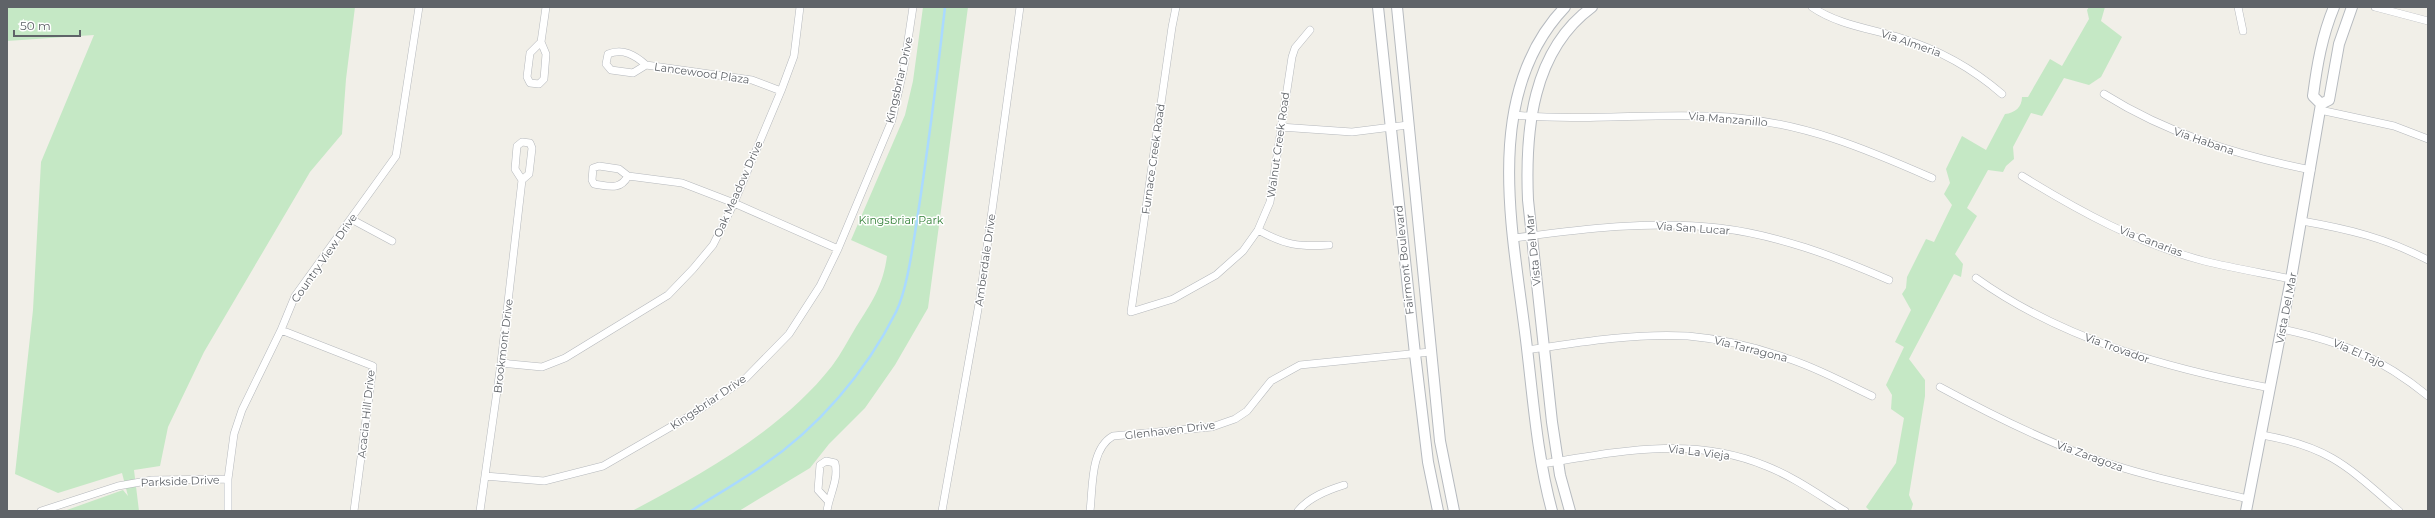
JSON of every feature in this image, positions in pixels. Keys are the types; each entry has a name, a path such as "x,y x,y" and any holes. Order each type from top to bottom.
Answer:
{"street":[{"name":"Country View Drive","path":"228,511 228,479 234,434 242,410 281,330 295,296 396,156 419,7"},
{"path":"541,42 530,53 527,77 530,83 539,84 544,79 546,54 541,42 546,7"},
{"name":"Oak Meadow Drive","path":"501,363 542,367 565,358 668,295 713,245 734,203 794,56 800,7"},
{"name":"Kingsbriar Drive","path":"486,476 544,481 603,466 693,414 746,378 789,334 820,286 838,249 892,120 904,67 913,7"},
{"name":"Amberdale Drive","path":"942,511 980,298 1020,7"},
{"name":"Furnace Creek Road","path":"1131,312 1176,7"},
{"name":"Fairmont Boulevard","path":"1378,7 1415,354 1428,462 1438,511"},
{"name":"Fairmont Boulevard","path":"1397,7 1440,441 1454,511"},
{"name":"Vista Del Mar","path":"1552,511 1542,464 1527,350 1514,238 1509,171 1514,115 1528,67 1538,43 1550,23 1565,7"},
{"name":"Vista Del Mar","path":"1570,511 1558,461 1544,348 1526,166 1531,117 1542,78 1552,52 1561,36 1576,19 1592,7"},
{"name":"Via Almeria","path":"1812,7 1848,24 1900,38 1944,54 1979,75 2002,94"},
{"path":"2238,7 2243,31"},
{"path":"2334,7 2326,27 2316,69 2313,96 2320,107 2394,126 2428,139"},
{"name":"Vista Del Mar","path":"2246,511 2262,435 2302,221 2320,107 2329,100 2339,44 2352,7"},
{"path":"2375,7 2428,20"},
{"name":"Walnut Creek Road","path":"1131,312 1173,299 1216,275 1243,251 1258,230 1270,202 1280,127 1292,57 1295,48 1310,30"},
{"name":"Lancewood Plaza","path":"646,65 633,73 611,70 606,64 608,54 615,52 634,55 646,65 752,80 781,91"},
{"name":"Via Habana","path":"2104,94 2128,110 2171,131 2262,160 2311,170"},
{"name":"Via Manzanillo","path":"1514,115 1585,119 1710,116 1775,123 1813,132 1872,150 1932,178"},
{"path":"1280,127 1352,132 1408,125"},
{"name":"Brookmont Drive","path":"480,511 501,363 522,180 515,169 517,146 522,142 530,143 532,148 529,174 522,180"},
{"path":"628,176 624,184 617,187 594,184 592,180 593,168 599,166 618,169 628,176 682,183 734,203 838,249"},
{"name":"Via Canarias","path":"2022,176 2064,201 2116,228 2160,246 2204,261 2291,279"},
{"path":"351,219 392,241"},
{"path":"2302,221 2365,233 2387,240 2428,260"},
{"name":"Via San Lucar","path":"1514,238 1532,235 1647,225 1720,228 1784,241 1817,251 1889,280"},
{"path":"1258,230 1280,242 1294,246 1329,245"},
{"name":"Via Trovador","path":"1976,278 2029,309 2074,332 2126,353 2187,370 2270,388"},
{"name":"Via El Tajo","path":"2282,329 2322,338 2355,350 2384,364 2428,396"},
{"name":"Acacia Hill Drive","path":"281,330 374,366 354,511"},
{"name":"Via Tarragona","path":"1527,350 1645,337 1683,336 1717,340 1788,358 1872,396"},
{"name":"Glenhaven Drive","path":"1090,511 1096,462 1104,441 1113,436 1212,426 1235,419 1247,411 1271,381 1300,365 1430,352"},
{"name":"Via Zaragoza","path":"1940,387 2025,430 2081,454 2131,470 2248,499"},
{"path":"2262,435 2303,444 2328,454 2363,479 2399,511"},
{"name":"Via La Vieja","path":"1542,464 1650,448 1710,452 1765,465 1800,483 1845,511"},
{"path":"827,511 828,501 834,490 836,469 835,463 826,461 820,465 818,490 828,501"},
{"name":"Parkside Drive","path":"41,511 118,486 152,480 228,479"},
{"path":"1298,511 1303,505 1329,489 1344,485"}],"green space":[{"path":"7,7 355,7 346,79 342,134 310,172 204,352 168,427 160,466 134,470 139,511 64,511 123,490 128,496 122,473 58,493 15,474 33,310 41,162 94,35 7,41"},
{"name":"Kingsbriar Park","path":"923,7 968,7 928,308 895,365 865,408 829,444 810,468 739,511 632,511 713,466 740,449 789,411 812,389 832,366 872,301 883,276 887,256 851,240 905,115 913,81"},
{"path":"2089,7 2105,7 2101,21 2122,37 2101,77 2089,85 2064,78 2042,116 2031,113 2013,147 2014,159 2006,166 2003,172 1988,170 1967,208 1977,216 1955,254 1963,264 1961,277 1954,274 1909,359 1925,380 1925,396 1909,495 1913,504 1911,511 1870,511 1866,507 1896,463 1904,418 1891,409 1892,395 1886,385 1904,347 1895,342 1911,310 1902,294 1906,288 1907,277 1926,239 1934,242 1952,205 1944,194 1950,183 1946,169 1962,136 1986,150 2005,114 2012,112 2019,107 2022,97 2028,97 2050,59 2062,66 2089,19 2087,10"}],"waterway":[{"path":"691,511 744,478 783,451 821,416 855,377 884,334 896,312 903,292 914,242 936,87 945,7"}]}
